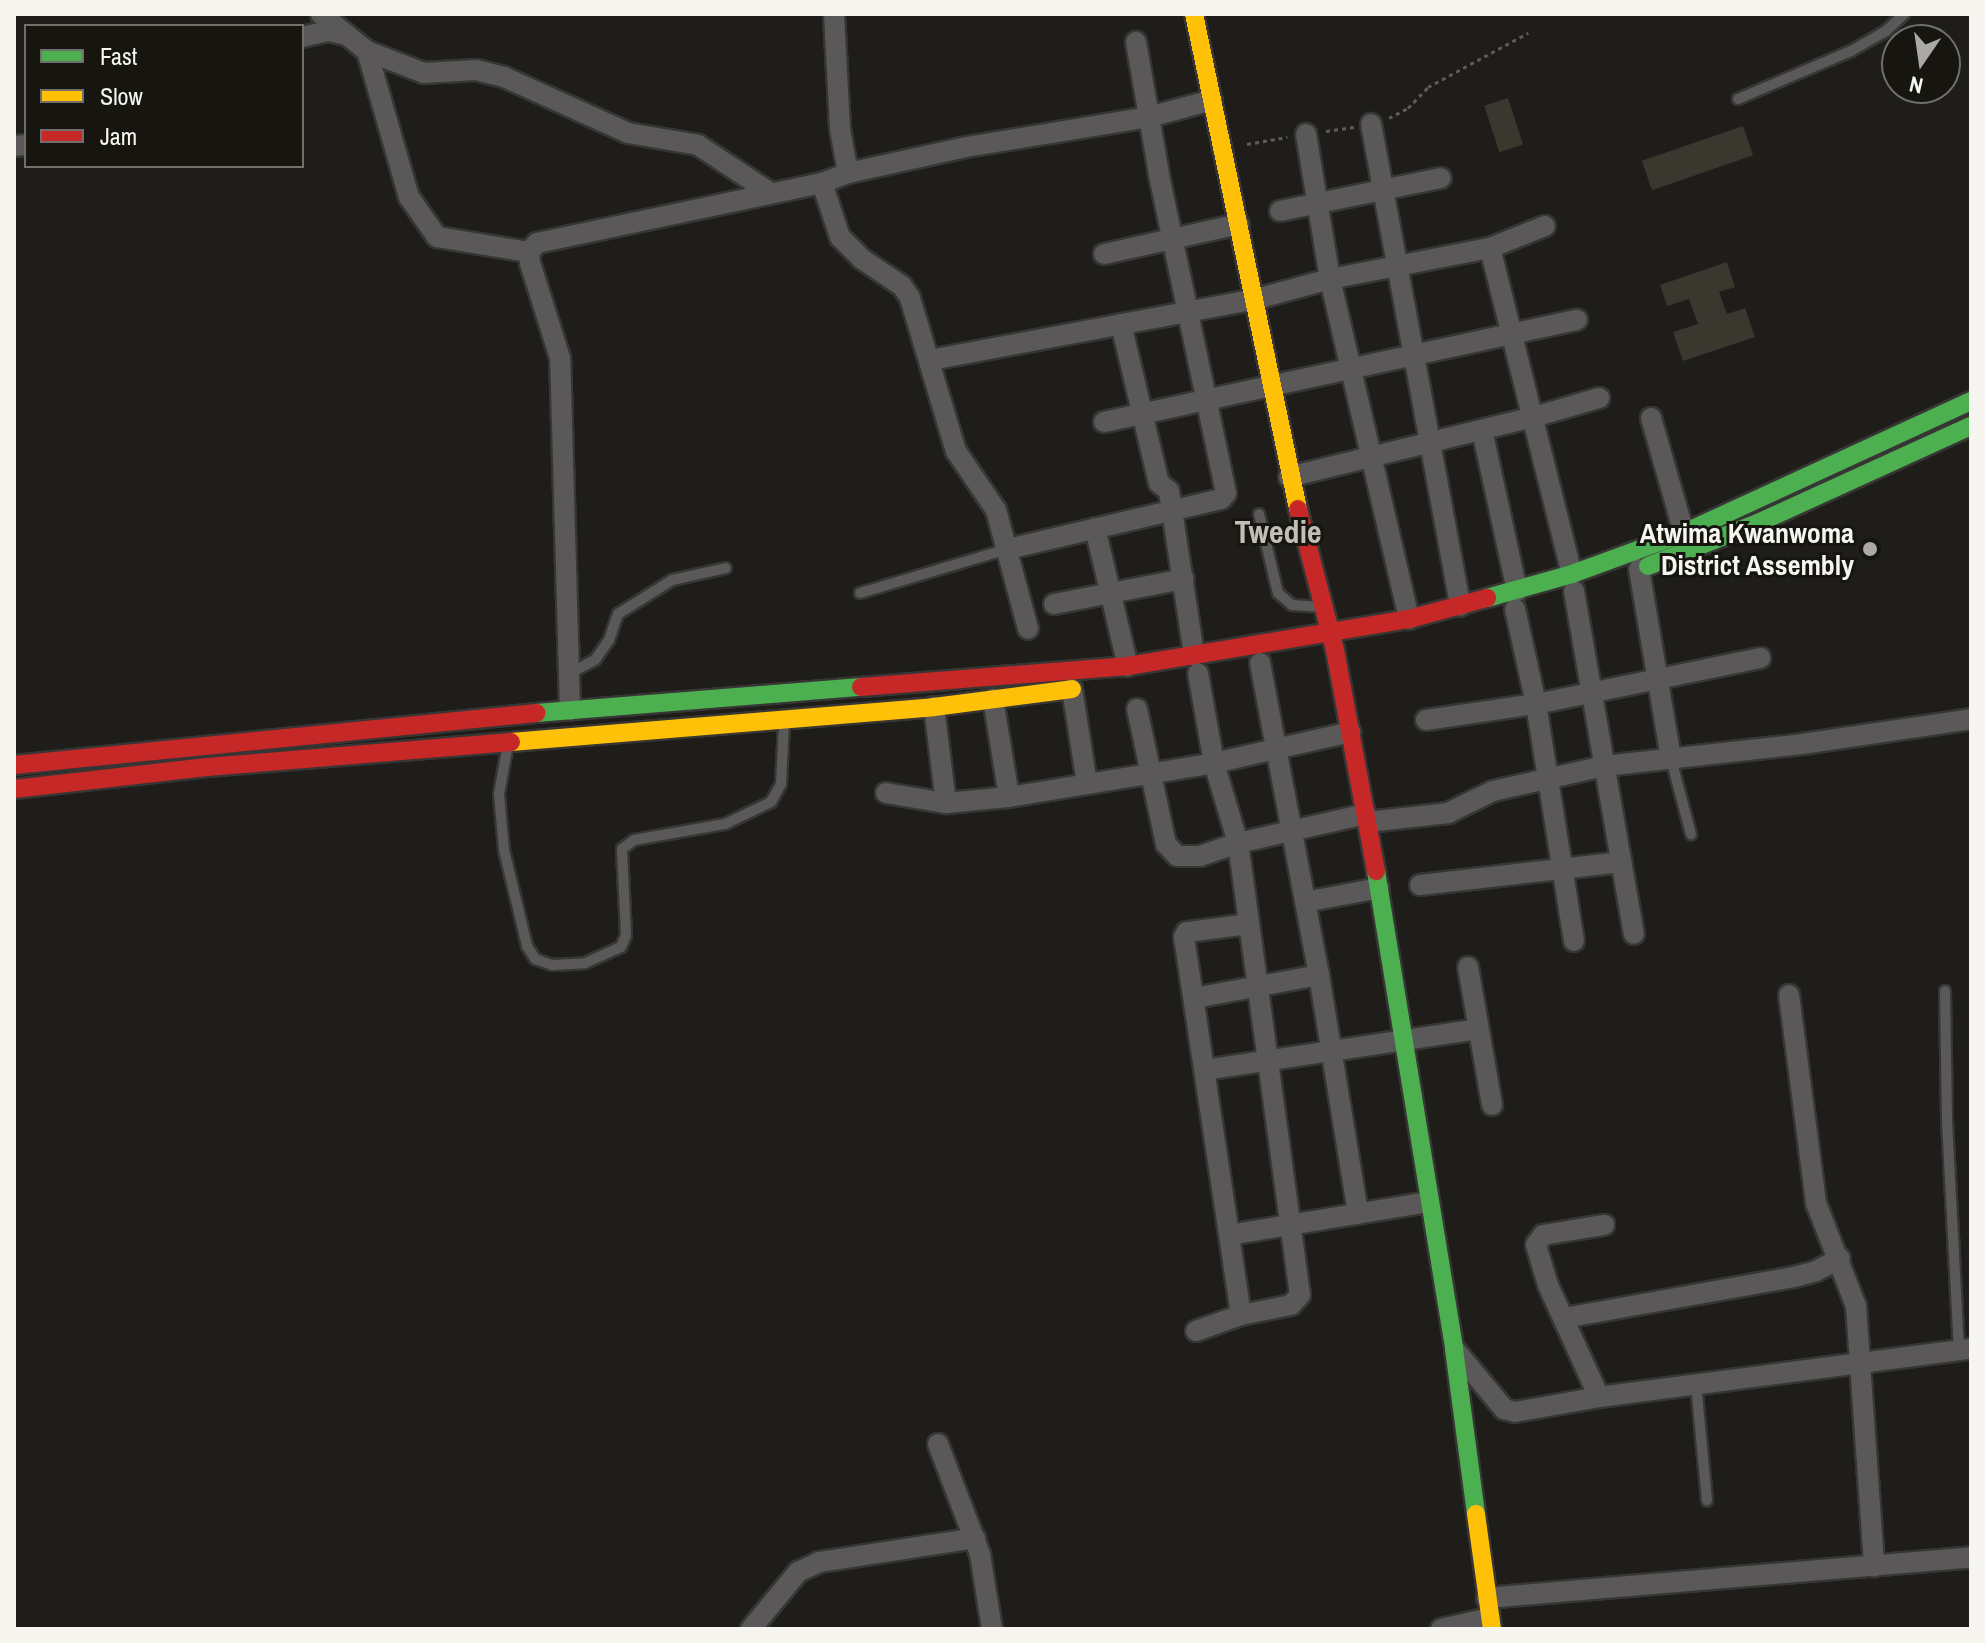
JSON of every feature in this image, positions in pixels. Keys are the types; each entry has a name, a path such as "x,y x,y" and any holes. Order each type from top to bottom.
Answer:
{"street":[{"path":"321,14 345,24 367,51 409,197 426,226 437,237 448,241 529,252"},
{"path":"834,14 840,129 848,173"},
{"path":"1194,14 1256,299 1289,477 1332,642 1367,818 1454,1349 1490,1615"},
{"path":"304,37 345,24"},
{"path":"1008,549 1221,499 1226,493 1186,309 1136,42"},
{"path":"367,51 424,73 476,70 504,77 620,130 698,145 769,192"},
{"path":"529,252 537,243 822,183 848,173 966,147 1149,117 1212,100"},
{"path":"1371,124 1411,357 1460,606"},
{"path":"1306,134 1330,279 1409,619"},
{"path":"1280,211 1441,178"},
{"path":"822,183 840,237 862,259 902,286 910,298 956,451 990,498 1008,549 1028,629"},
{"path":"1104,254 1239,224"},
{"path":"930,360 1186,309 1256,299 1330,279 1490,248 1545,226"},
{"path":"1490,248 1573,583 1634,934"},
{"path":"529,252 560,358 572,672 570,710"},
{"path":"1104,422 1350,372 1577,320"},
{"path":"1121,324 1159,483 1169,491 1214,763 1238,843 1300,1295 1298,1301 1241,1315 1196,1331"},
{"path":"1289,477 1599,398"},
{"path":"1573,583 1971,401"},
{"path":"1651,418 1684,533"},
{"path":"14,789 207,767 934,707 1072,689 1196,664 1332,642 1639,569 1698,549 1971,426"},
{"path":"1482,430 1536,704 1574,941"},
{"path":"1095,528 1128,666"},
{"path":"1639,569 1671,759"},
{"path":"1054,604 1184,579"},
{"path":"14,765 570,710 1128,666 1260,663 1460,606 1516,600"},
{"path":"1426,720 1536,704 1760,658"},
{"path":"1260,663 1319,975 1329,1053 1358,1214"},
{"path":"1072,689 1087,784"},
{"path":"993,699 1009,797"},
{"path":"934,707 946,803"},
{"path":"1137,709 1166,844 1177,856 1200,856 1238,843 1367,818 1448,813 1493,791 1604,766 1802,744 1971,719"},
{"path":"886,793 946,803 1009,797 1214,763 1351,732"},
{"path":"1420,885 1622,862"},
{"path":"1305,902 1379,888"},
{"path":"1241,1315 1184,937 1187,932 1249,924"},
{"path":"1468,967 1492,1105"},
{"path":"1194,998 1319,975"},
{"path":"1789,995 1816,1203 1840,1258 1856,1306 1874,1566"},
{"path":"1205,1070 1478,1029"},
{"path":"1229,1235 1428,1202"},
{"path":"1599,1397 1548,1285 1536,1245 1543,1235 1604,1225"},
{"path":"1564,1318 1794,1277 1816,1271 1840,1258"},
{"path":"1454,1349 1504,1409 1515,1412 1599,1397 1965,1350"},
{"path":"938,1444 975,1538 992,1613 992,1629"},
{"path":"751,1629 798,1572 819,1562 975,1538"},
{"path":"1441,1629 1490,1615 1665,1580 1971,1557"}],"lane":[{"path":"1738,99 1851,51 1886,31 1904,14"},
{"path":"1259,514 1278,593 1292,605 1323,607"},
{"path":"860,593 1008,549"},
{"path":"572,672 595,660 609,640 618,614 672,580 726,568"},
{"path":"509,742 499,794 502,838 527,946 535,959 552,965 585,963 621,947 626,935 622,849 634,840 725,824 771,802 781,784 784,719"},
{"path":"1671,759 1691,834"},
{"path":"1945,991 1947,1121 1965,1350"},
{"path":"1696,1384 1707,1500"}],"path":[{"path":"1223,149 1371,124 1408,108 1428,87 1528,33"}],"building":[{"path":"1508,98 1523,145 1499,152 1484,106"},
{"path":"1743,126 1753,155 1652,190 1642,161"},
{"path":"1727,262 1735,287 1719,292 1727,314 1745,308 1755,337 1683,361 1673,332 1698,324 1689,299 1667,306 1660,285"}],"traffic: fast":[{"path":"1487,598 1572,574 1684,533 1971,401"},
{"path":"1648,566 1760,522 1971,426"},
{"path":"536,713 861,687"},
{"path":"1376,871 1454,1349 1476,1514"}],"traffic: slow":[{"path":"1194,14 1298,509"},
{"path":"511,742 934,707 1072,689"},
{"path":"1476,1514 1492,1629"}],"traffic: jam":[{"path":"1298,509 1335,650 1376,871"},
{"path":"861,687 1128,666 1409,619 1487,598"},
{"path":"14,765 536,713"},
{"path":"14,789 207,767 511,742"}],"place":[{"name":"Atwima Kwanwoma District Assembly","path":"1870,549"}],"district":[{"name":"Twedie","path":"1278,532"}]}
